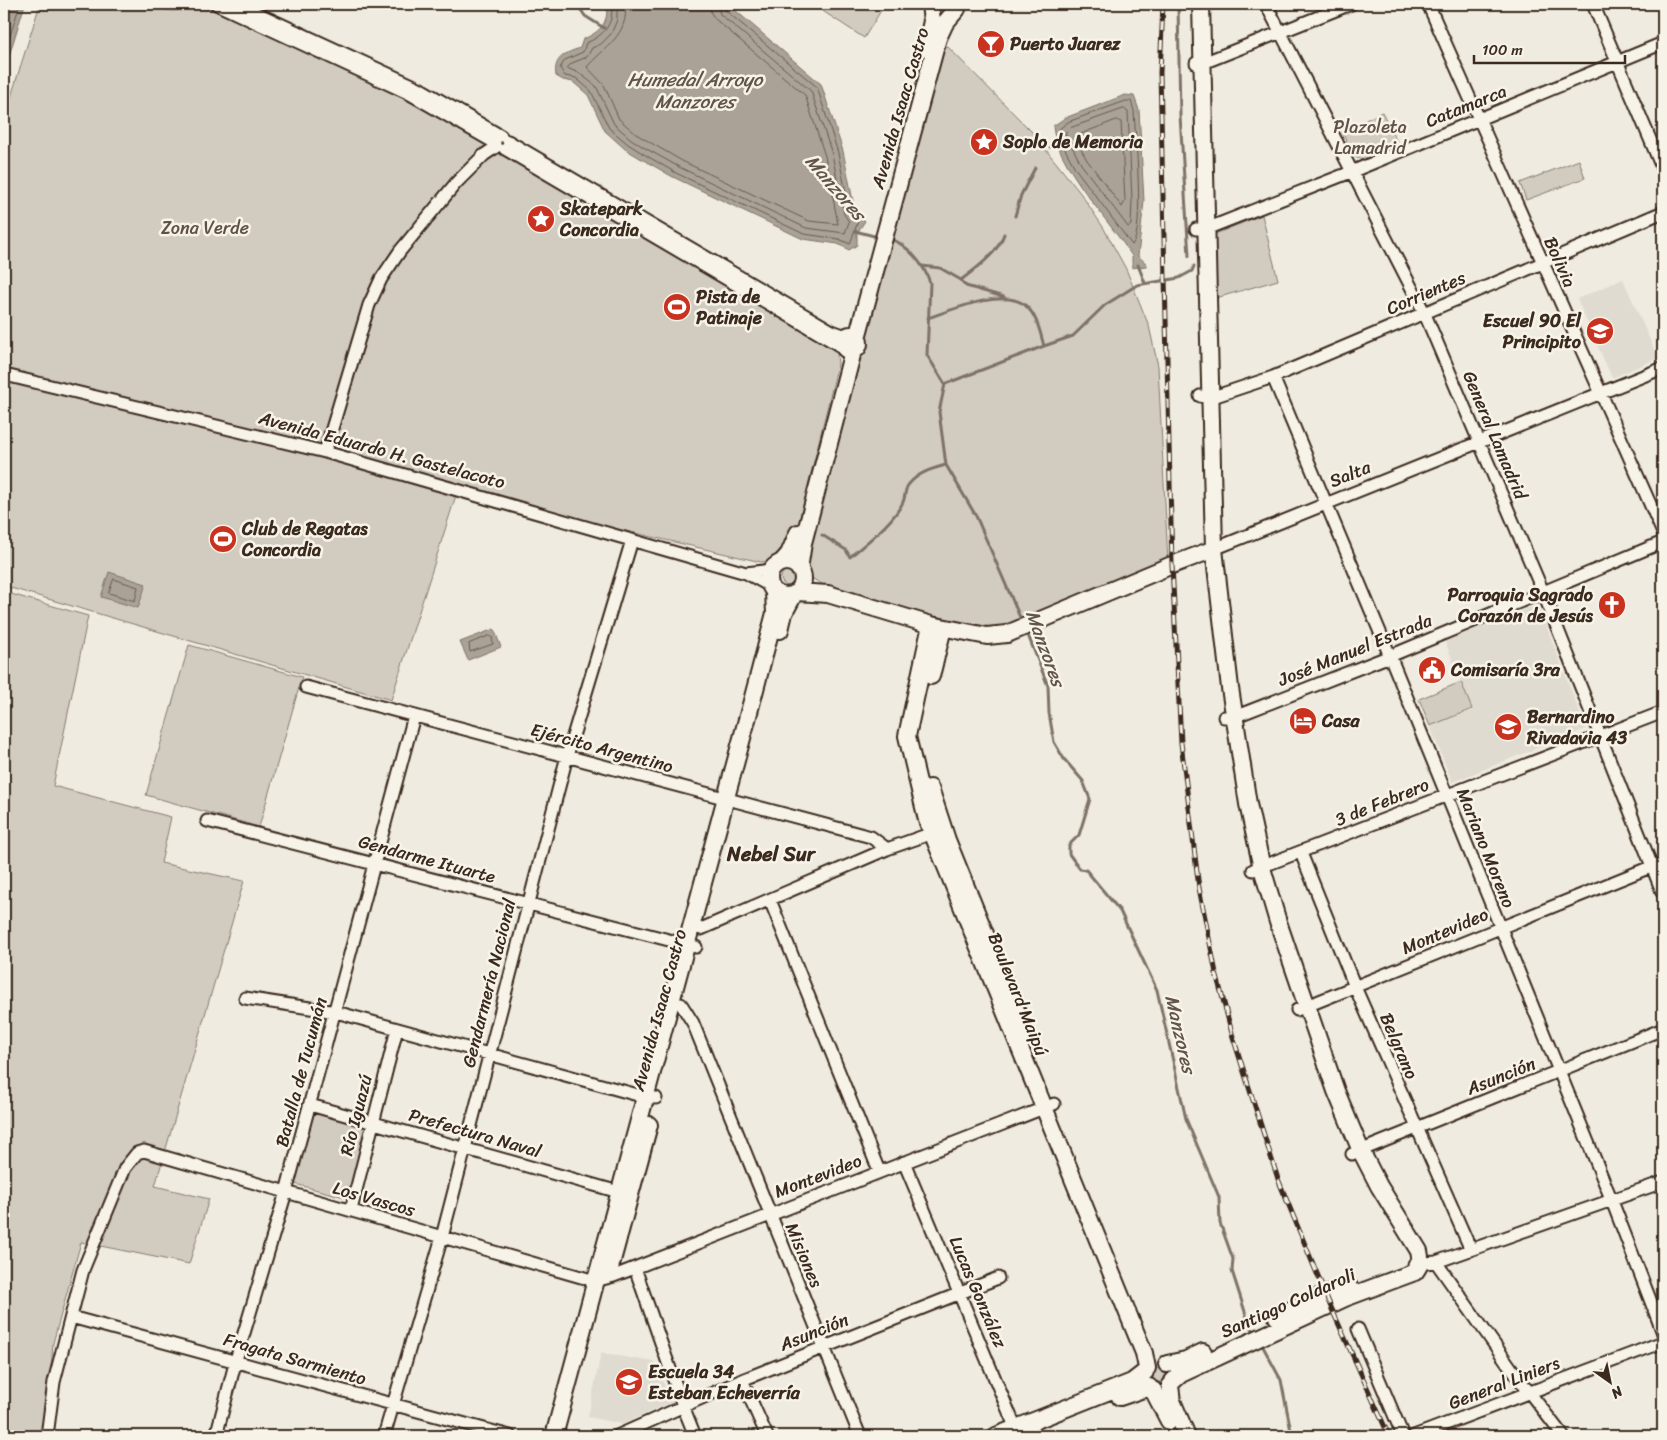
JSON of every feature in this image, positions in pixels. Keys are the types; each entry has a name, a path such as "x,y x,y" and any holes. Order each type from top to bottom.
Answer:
{"main road":[{"path":"931,4 942,12 961,5"},
{"name":"Avenida Isaac Castro","path":"893,187 931,31 931,4"},
{"path":"1192,4 1199,63"},
{"path":"1201,4 1199,63 1201,229 1209,552 1220,610 1238,802 1326,1092 1409,1252 1423,1263"},
{"name":"Avenida Isaac Castro","path":"731,800 775,613 774,578 796,540 893,187 938,38 945,23 961,5"},
{"name":"Avenida Isaac Castro","path":"801,573 803,543 849,343"},
{"name":"Salta","path":"937,626 986,636 1007,634 1172,565 1209,552"},
{"path":"828,594 791,564 774,578 784,596 795,593 828,594 937,626"},
{"path":"795,593 802,585 801,573"},
{"name":"Avenida Isaac Castro","path":"554,1436 601,1279 731,800 784,614 795,593"},
{"name":"Boulevard Maipú","path":"937,626 919,727 919,740 933,800 937,831 1049,1106 1176,1436"},
{"name":"Avenida Isaac Castro","path":"650,1097 681,1004 691,946"},
{"name":"Santiago Coldaroli","path":"1171,1384 1182,1374 1325,1294 1423,1263"},
{"name":"Avenida Isaac Castro","path":"564,1436 601,1279"},
{"name":"Santiago Coldaroli","path":"996,1436 1018,1434 1186,1360 1255,1334"},
{"path":"1153,1374 1173,1372 1171,1384 1172,1401 1187,1436"}],"street":[{"path":"216,4 410,94 501,143 849,343"},
{"path":"237,4 419,88 501,143"},
{"name":"General Lamadrid","path":"1266,4 1424,312 1543,592 1600,736 1658,864 1663,894"},
{"path":"1199,63 1351,4"},
{"name":"Bolivia","path":"1428,4 1663,533"},
{"path":"1593,4 1663,170"},
{"name":"Catamarca","path":"1201,229 1351,172 1663,43"},
{"path":"325,452 368,305 381,279 400,250 456,184 484,155 501,143"},
{"name":"Corrientes","path":"1205,397 1272,377 1663,212"},
{"name":"Salta","path":"1209,552 1663,368"},
{"name":"Avenida Eduardo H. Gastelacoto","path":"5,375 325,452 746,572 774,578"},
{"name":"Mariano Moreno","path":"1272,377 1390,656 1445,796 1612,1201 1663,1333"},
{"name":"Gendarmería Nacional","path":"384,1436 442,1237 567,756 632,540"},
{"name":"José Manuel Estrada","path":"1229,717 1390,656 1663,542"},
{"name":"Ejército Argentino","path":"306,687 871,837 886,849"},
{"name":"3 de Febrero","path":"1257,869 1663,712"},
{"name":"Batalla de Tucumán","path":"216,1436 336,1012 414,716"},
{"name":"Gendarme Ituarte","path":"207,821 691,946"},
{"path":"696,928 770,900 886,849 937,831"},
{"name":"Belgrano","path":"1301,853 1355,987 1470,1250"},
{"name":"Montevideo","path":"1301,1008 1658,864"},
{"path":"770,900 880,1170"},
{"path":"245,998 336,1012 650,1097"},
{"name":"Misiones","path":"681,1004 693,1023 860,1436"},
{"name":"Río Iguazú","path":"351,1210 396,1029"},
{"name":"Asunción","path":"1356,1152 1663,1030"},
{"name":"Prefectura Naval","path":"310,1105 624,1194"},
{"name":"Montevideo","path":"601,1279 635,1268 880,1170 1049,1106"},
{"name":"Los Vascos","path":"71,1317 83,1270 125,1168 138,1153 144,1151 442,1237 601,1279"},
{"name":"Lucas González","path":"904,1162 1018,1434"},
{"name":"Santiago Coldaroli","path":"1423,1263 1470,1250 1663,1182"},
{"path":"1423,1263 1563,1436"},
{"path":"635,1268 683,1406 696,1436"},
{"name":"Asunción","path":"617,1436 742,1380 998,1278"},
{"path":"47,1436 54,1382 71,1317"},
{"name":"Fragata Sarmiento","path":"71,1317 236,1360 392,1405 510,1436"},
{"path":"1358,1329 1403,1436"},
{"name":"General Liniers","path":"1414,1436 1663,1342"},
{"path":"742,1380 767,1436"}],"shaded area":[{"path":"1623,279 1658,358 1612,378 1577,299"},
{"path":"1538,604 1586,729 1452,782 1430,726 1471,709 1445,641"},
{"name":"Escuela 34 Esteban Echeverría","path":"601,1353 654,1362 672,1402 623,1424 588,1417"}],"green space":[{"name":"Zona Verde","path":"40,4 154,4 160,8 174,11 199,8 213,10 361,78 448,122 830,346 837,354 838,364 795,538 777,560 761,562 457,492 391,700 4,586 4,119"},
{"path":"812,4 885,4 864,38"},
{"path":"947,46 1031,131 1081,194 1103,227 1126,269 1149,326 1158,366 1168,562 997,629 979,629 935,621 827,587 813,579 806,564 858,357 864,348 863,339 943,49"},
{"name":"Plazoleta Lamadrid","path":"1382,112 1398,144 1364,161 1355,157 1342,132"},
{"path":"1579,160 1585,178 1526,200 1520,183"},
{"path":"1262,215 1278,280 1216,298 1215,234"},
{"path":"789,570 795,572 797,578 795,584 789,586 783,584 781,578 783,572"},
{"path":"4,592 88,616 53,786 171,817 161,863 244,881 155,1186 209,1199 189,1264 81,1242 53,1343 46,1436 4,1436"},
{"path":"189,645 302,677 259,827 146,795"},
{"path":"1461,682 1472,709 1430,726 1419,699"},
{"path":"314,1112 367,1125 348,1198 295,1184"},
{"path":"1159,1368 1164,1370 1166,1375 1164,1380 1159,1382 1154,1380 1152,1375 1154,1370"}],"water":[{"path":"4,4 25,4 4,72"},
{"name":"Humedal Arroyo Manzores","path":"606,4 724,4 735,10 821,84 843,151 855,211 865,221 857,233 857,245 849,250 838,244 803,239 673,177 625,149 605,131 588,95 573,82 556,76 556,65 561,57 580,48 583,39 594,34 602,26 606,16"},
{"path":"1125,95 1134,96 1139,110 1144,201 1138,256 1147,264 1146,266 1132,268 1132,256 1073,175 1056,141 1053,126 1065,118"},
{"path":"109,572 146,584 138,608 101,597"},
{"path":"494,629 501,647 468,660 460,642"}],"waterway":[{"name":"Manzores","path":"577,4 585,16 604,28"},
{"path":"1178,4 1180,116 1189,256"},
{"path":"1050,147 1057,137"},
{"path":"1015,216 1021,195 1035,168"},
{"name":"Manzores","path":"855,231 878,237"},
{"path":"922,266 940,268 961,280 992,253 1004,234"},
{"name":"Manzores","path":"889,239 896,241 909,250 928,276 930,283 927,355 945,384 939,412 946,465 976,516 1022,622"},
{"path":"1138,265 1145,283"},
{"path":"928,318 977,302 1004,299 1016,300 1029,309 1038,324 1044,346 1073,336 1105,305 1137,285 1179,278 1192,271 1194,266"},
{"path":"961,280 966,286 1004,297"},
{"path":"945,384 1044,346"},
{"path":"822,535 846,550 850,557 879,532 899,510 907,486 913,480 926,472 946,465"},
{"name":"Manzores","path":"1026,630 1048,686 1049,713 1054,742 1064,759 1083,781 1090,799 1079,835 1069,845 1069,854 1080,869 1086,870 1120,911 1157,990 1186,1119 1219,1197 1220,1223 1233,1259 1232,1271 1248,1321 1255,1333"},
{"name":"Manzores","path":"1261,1343 1281,1380 1292,1436"}],"railway":[{"path":"1163,4 1160,73 1172,565 1181,743 1199,888 1216,973 1233,1037 1278,1179 1330,1305 1389,1436"}],"place":[{"name":"Puerto Juarez","path":"991,44"},
{"name":"Soplo de Memoria","path":"984,142"},
{"name":"Skatepark Concordia","path":"541,219"},
{"name":"Pista de Patinaje","path":"677,307"},
{"name":"Escuel 90 El Principito","path":"1600,331"},
{"name":"Club de Regatas Concordia","path":"223,539"},
{"name":"Parroquia Sagrado Corazón de Jesús","path":"1612,605"},
{"name":"Comisaría 3ra","path":"1432,670"},
{"name":"Casa","path":"1303,721"},
{"name":"Bernardino Rivadavia 43","path":"1508,727"},
{"name":"Escuela 34 Esteban Echeverría","path":"629,1382"}],"district":[{"name":"Nebel Sur","path":"771,854"}]}
